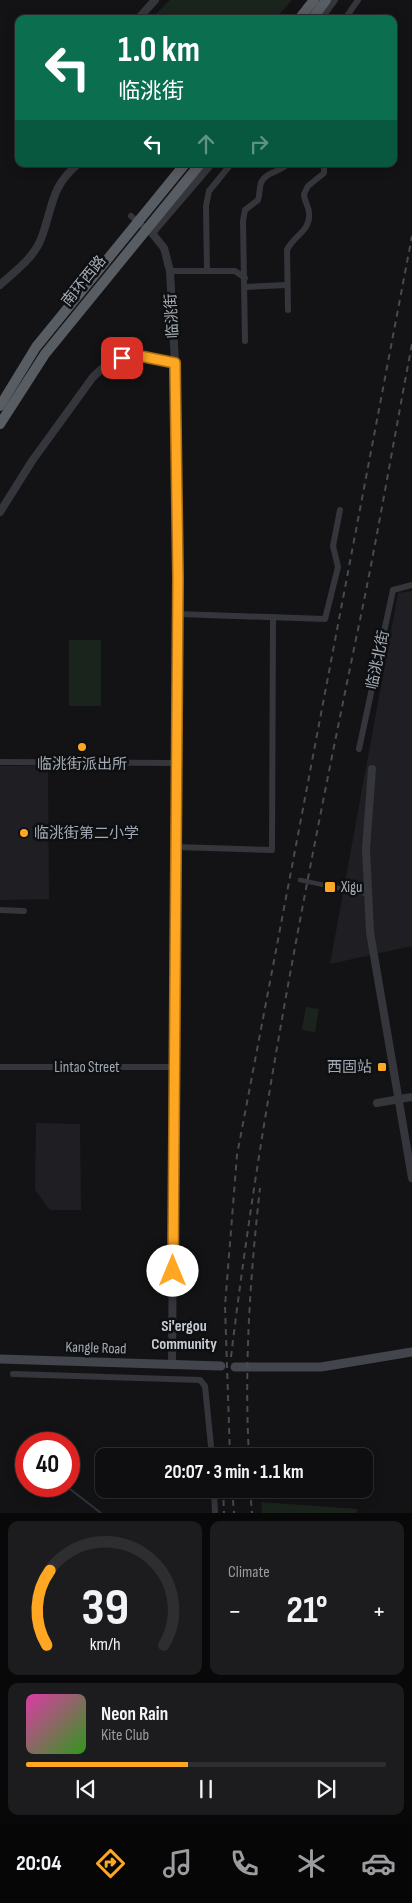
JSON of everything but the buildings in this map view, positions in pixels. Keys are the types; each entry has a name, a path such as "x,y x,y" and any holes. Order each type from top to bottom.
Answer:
{"highway":[{"path":"302,15 314,0"},
{"path":"315,15 326,0"},
{"name":"南环西路","path":"0,406 36,347 183,167"},
{"name":"南环西路","path":"0,424 45,354 198,167"}],"main road":[{"path":"235,1366 321,1368 412,1352"},
{"name":"Kangle Road","path":"0,1359 222,1366"}],"street":[{"path":"142,15 155,0"},
{"path":"323,15 334,0"},
{"path":"348,15 358,0"},
{"path":"0,285 24,265 40,240 58,184 75,167"},
{"path":"131,216 152,233 207,167"},
{"path":"207,270 206,206 209,190 228,167"},
{"path":"245,342 246,287 243,221 245,210 258,200 260,185 264,177 280,171 285,167"},
{"path":"288,310 286,285 287,250 290,243 306,228 309,214 304,194 308,186 324,173 324,167"},
{"name":"临洮街","path":"0,512 32,461 93,376 106,365 122,358 140,356 175,363 170,271 164,248 152,233"},
{"path":"170,271 235,271 245,278"},
{"path":"246,287 286,285"},
{"path":"172,1364 178,614 175,363"},
{"path":"178,614 325,618 338,567 333,546 340,510"},
{"name":"临洮北街","path":"359,750 393,590 412,585"},
{"path":"176,847 272,850 273,617"},
{"path":"0,762 177,763"},
{"path":"372,769 366,850 367,894 379,994 400,1099 412,1178"},
{"path":"300,880 367,894"},
{"path":"0,910 24,911"},
{"name":"Lintao Street","path":"0,1067 174,1067"},
{"path":"377,1103 412,1097"},
{"path":"13,1374 200,1380 205,1386 211,1448"},
{"path":"214,1498 215,1513"}],"shaded area":[{"path":"170,0 292,0 279,15 155,15"},
{"path":"109,336 121,341 115,353 104,348"},
{"path":"412,591 412,946 330,964 398,593"},
{"path":"69,640 101,640 101,706 69,706"},
{"name":"临洮街第二小学","path":"0,766 48,766 49,899 0,900"},
{"path":"306,1007 319,1009 315,1032 302,1030"},
{"path":"36,1123 80,1124 81,1210 50,1210 35,1190"},
{"path":"261,1502 357,1509 357,1513 262,1513"}],"waterway":[{"path":"80,1497 101,1513"}],"railway":[{"path":"230,1448 225,1306 237,1155 412,236"},
{"path":"231,1357 256,1176 286,996 371,565 412,344"},
{"path":"249,1448 247,1389 249,1322 260,1188"},
{"path":"223,1498 224,1513"},
{"path":"233,1498 234,1513"},
{"path":"251,1498 252,1513"}],"place":[{"name":"临洮街派出所","path":"82,747"},
{"name":"临洮街第二小学","path":"24,833"},
{"name":"Xigu","path":"330,887"},
{"name":"西固站","path":"382,1067"}],"district":[{"name":"Si'ergou Community","path":"184,1335"}],"route":[{"path":"122,358 140,356 175,363 178,578 173,1271"}]}
